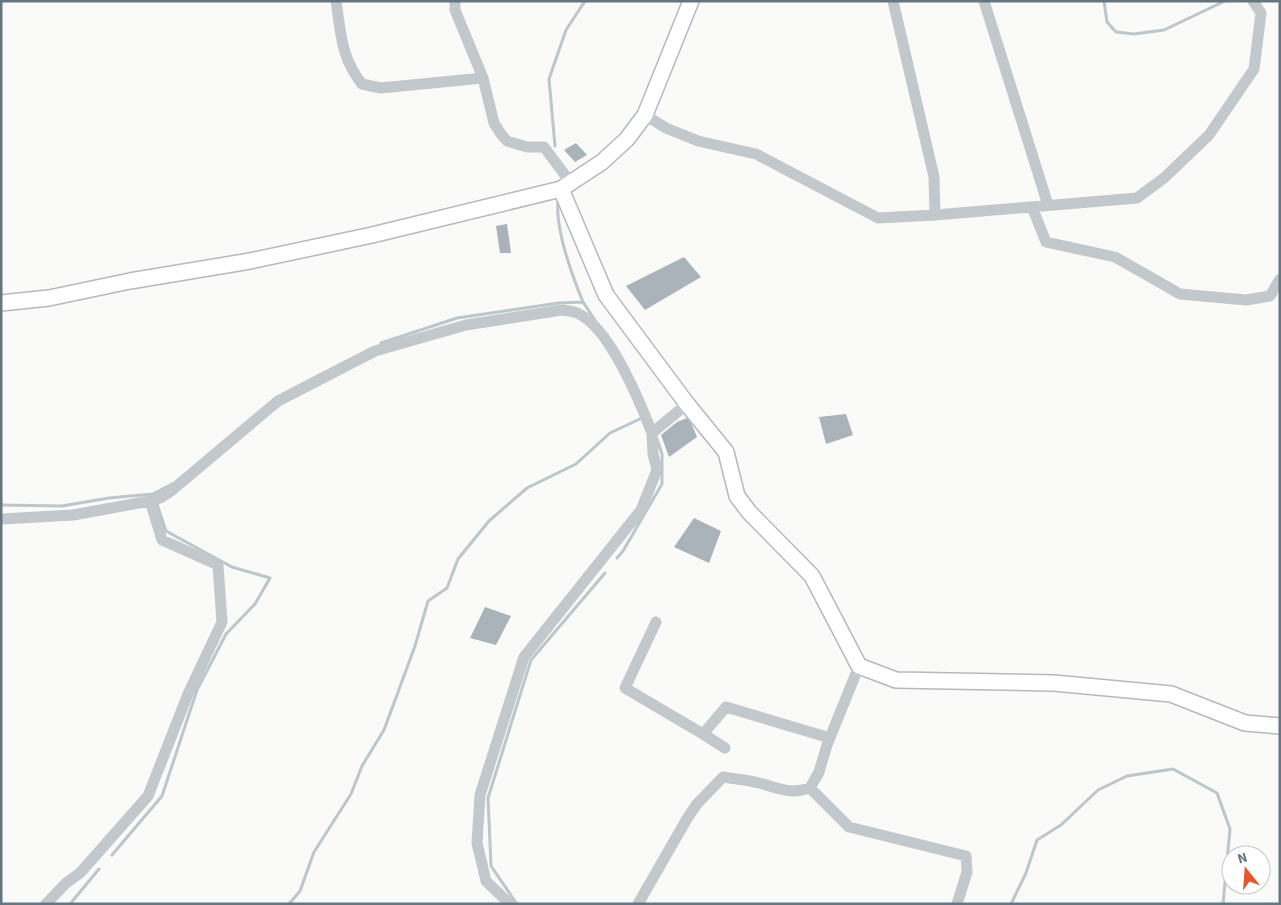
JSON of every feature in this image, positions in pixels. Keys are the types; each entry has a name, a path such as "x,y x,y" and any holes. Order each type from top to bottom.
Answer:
{"street":[{"path":"336,1 342,46 351,71 362,84 381,88 483,78"},
{"path":"455,1 455,10 483,78 494,123 507,141 528,148 544,147 566,186 606,295 686,404 726,452 737,496 749,512 812,576 858,666 896,680 1054,683 1171,694 1245,723 1280,726"},
{"path":"1,303 49,298 130,280 250,261 372,235 566,186 602,162 627,139 644,115 691,1"},
{"path":"893,1 934,178 935,215"},
{"path":"984,1 1048,205"},
{"path":"644,115 666,128 698,140 756,154 878,218 1137,198 1164,178 1209,135 1254,70 1261,13 1253,1"},
{"path":"1032,207 1046,242 1114,257 1180,294 1246,300 1270,296 1280,279"},
{"path":"1,519 73,515 154,500 278,401 375,351 466,325 562,310 577,312 586,318 602,335 637,394 650,428 657,470 641,510 524,657 480,795 476,843 486,880 510,904"},
{"path":"650,428 686,404"},
{"path":"46,904 85,867 148,796 188,694 222,622 218,565 162,540 154,500"},
{"path":"656,622 625,688 725,748"},
{"path":"638,904 688,817 723,777 761,783 786,792 810,788 819,772 858,666"},
{"path":"702,734 708,730 726,707 830,738"},
{"path":"810,788 849,827 966,856 967,872 957,904"}],"building":[{"path":"576,143 587,155 575,162 564,150"},
{"path":"507,224 511,253 500,253 496,226"},
{"path":"684,257 701,277 645,310 626,286"},
{"path":"846,414 853,435 826,444 819,417"},
{"path":"687,418 697,437 669,457 661,435 677,422"},
{"path":"694,518 721,531 709,563 674,547"},
{"path":"485,607 511,616 496,645 470,638"}],"waterway":[{"path":"555,146 549,79 566,30 585,1"},
{"path":"1104,1 1107,22 1116,32 1134,34 1164,30 1225,1"},
{"path":"558,201 559,225 562,239 569,266 583,302"},
{"path":"381,343 457,318 559,303 583,302 595,320"},
{"path":"289,904 300,891 314,852 351,794 362,766 384,730 415,646 428,601 447,588 458,559 489,521 527,488 576,464 610,433 644,417"},
{"path":"617,558 662,484 662,454 657,439"},
{"path":"1,505 62,506 109,498 153,494 172,484"},
{"path":"112,855 162,796 197,690 226,634 255,604 270,578 232,567 166,531 157,504"},
{"path":"517,904 491,866 488,798 531,660 605,573"},
{"path":"1011,904 1026,873 1037,840 1061,825 1098,790 1127,776 1173,769 1217,793 1230,829 1223,904"},
{"path":"70,904 99,869"}]}
